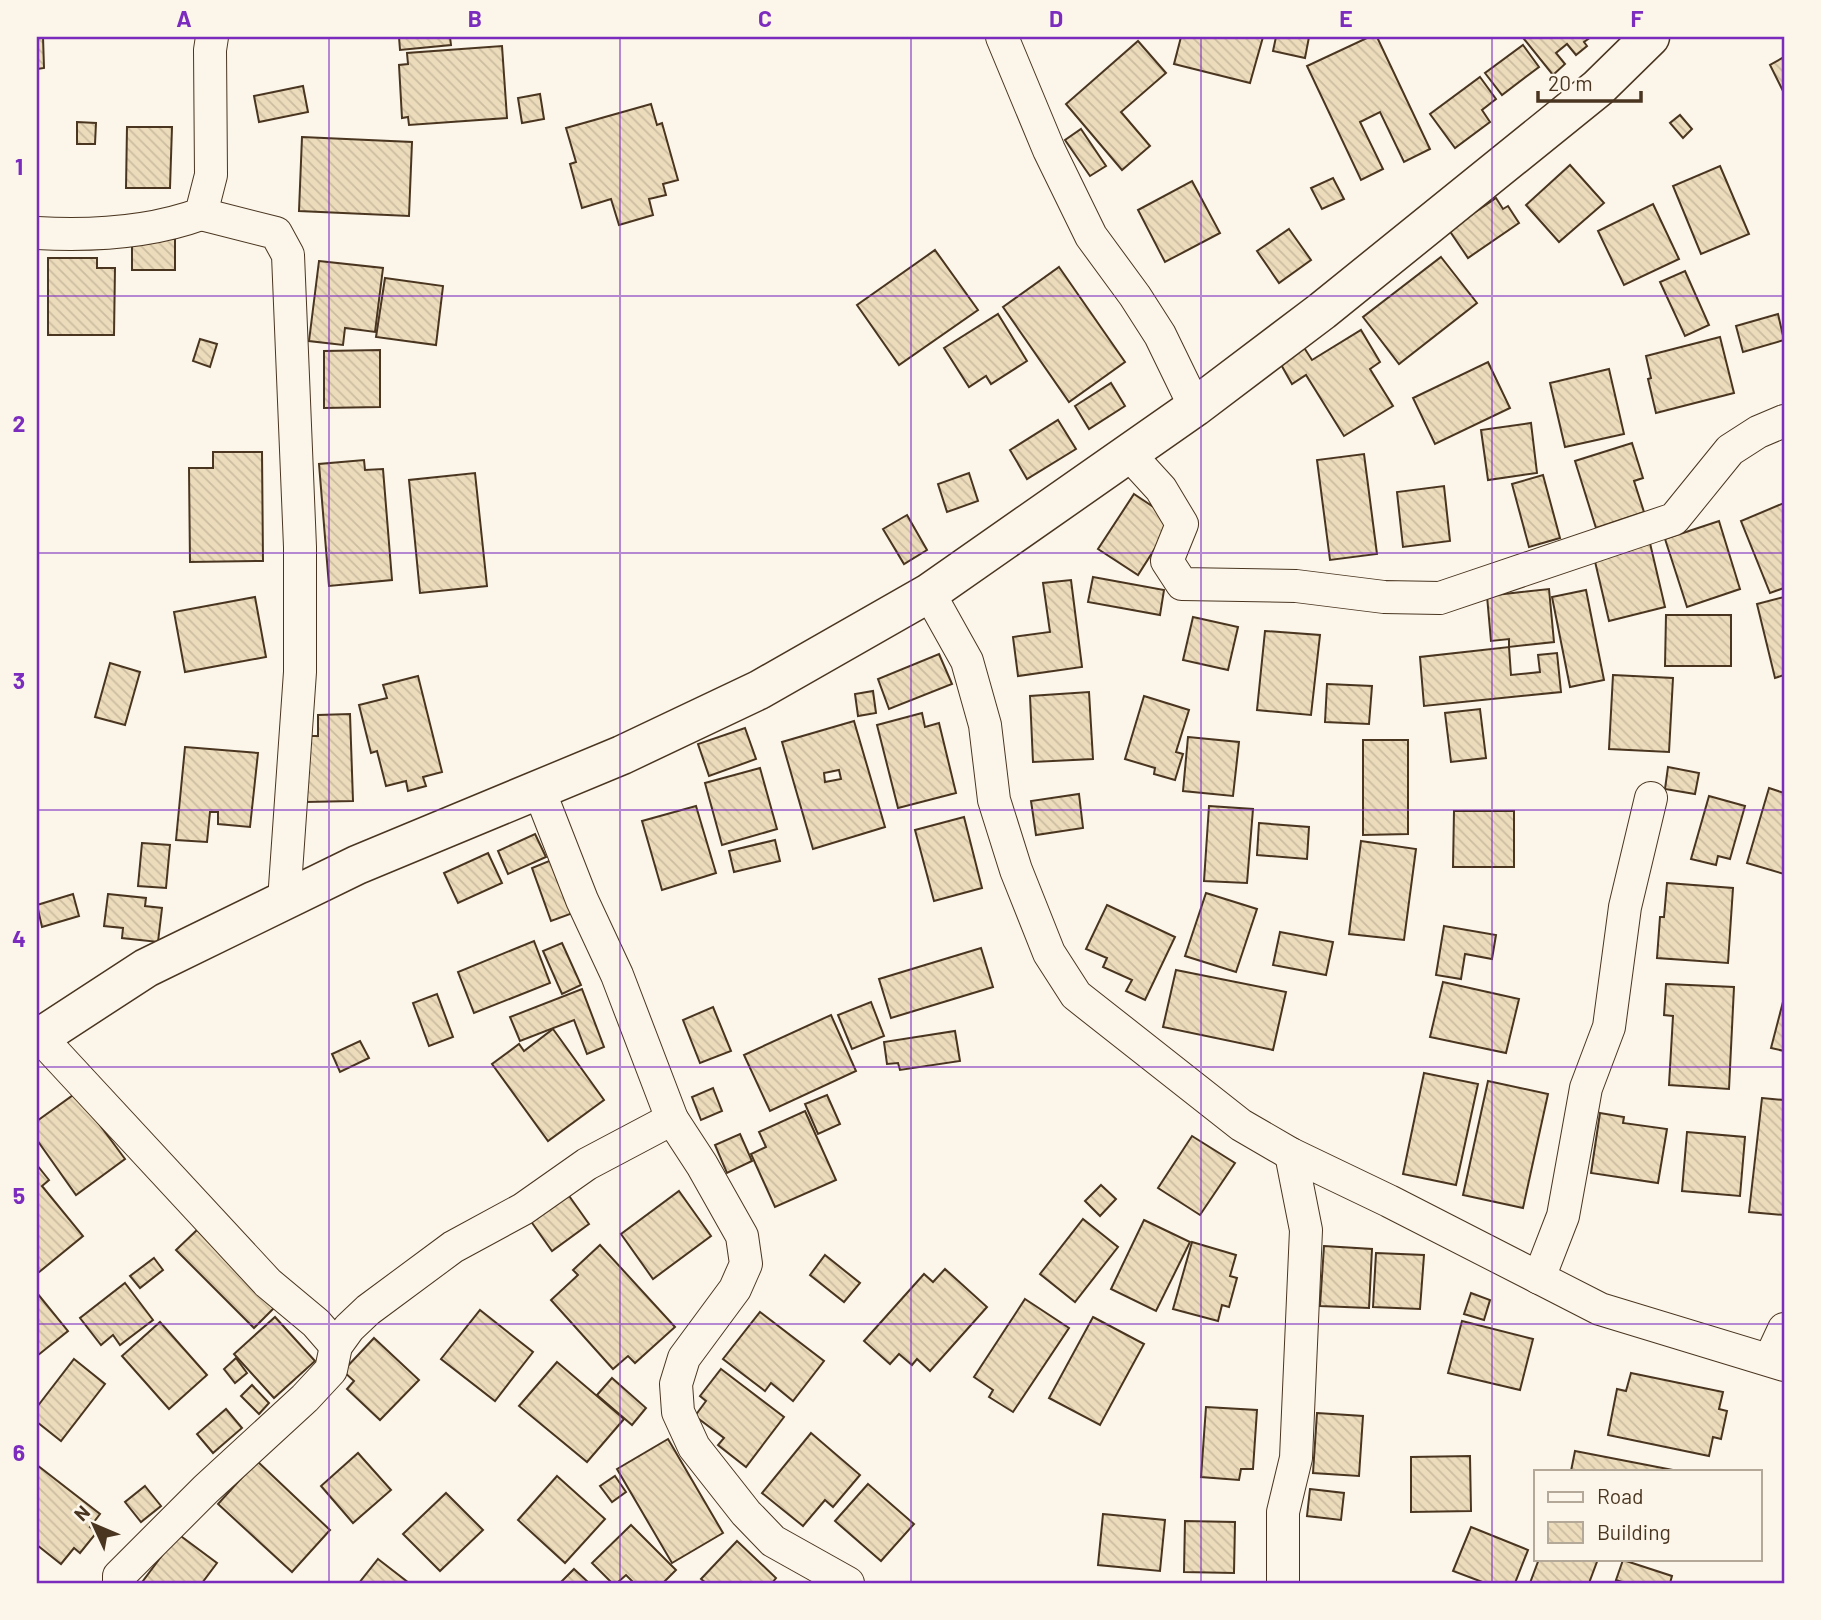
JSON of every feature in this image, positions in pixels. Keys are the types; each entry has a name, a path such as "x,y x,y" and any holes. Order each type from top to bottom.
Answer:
{"street":[{"path":"201,214 211,175 212,37"},
{"path":"1002,37 1049,150 1090,236 1135,296 1160,335 1195,407"},
{"path":"336,1346 316,1323 268,1283 38,1038 146,968 357,865 622,755 759,690 929,593 1195,407 1322,311 1598,88 1650,37"},
{"path":"37,233 77,235 172,225 201,214 276,233 288,255 300,547 300,672 284,901"},
{"path":"1129,454 1161,489 1182,524 1167,561 1182,584 1296,586 1384,597 1440,598 1674,519 1730,450 1758,432 1784,421"},
{"path":"929,593 967,661 985,725 994,800 1016,870 1049,953 1076,995 1241,1125 1291,1154 1600,1309 1777,1362 1784,1329"},
{"path":"539,790 582,900 617,975 672,1119 702,1165 742,1236 746,1264 735,1289 684,1358 676,1384 678,1412 694,1447 746,1513 773,1541 848,1583"},
{"path":"1539,1278 1563,1216 1586,1088 1609,1027 1625,908 1650,798"},
{"path":"118,1583 119,1576 206,1489 305,1398 331,1370 336,1346 349,1328 368,1310 453,1247 523,1209 587,1164 672,1119"},
{"path":"1283,1583 1283,1512 1297,1446 1306,1230 1291,1154"}],"building":[{"path":"37,37 43,37 44,68 37,69"},
{"path":"399,37 450,37 451,45 400,50"},
{"path":"1181,37 1263,37 1250,83 1174,64"},
{"path":"1276,37 1309,37 1305,58 1273,51"},
{"path":"1369,37 1377,37 1430,149 1404,162 1380,112 1360,122 1383,169 1361,180 1307,66"},
{"path":"1591,37 1584,42 1587,46 1576,55 1567,44 1556,53 1565,64 1553,75 1524,39"},
{"path":"1138,41 1166,73 1121,112 1150,146 1122,170 1066,104"},
{"path":"1523,45 1539,67 1502,95 1485,73"},
{"path":"502,46 507,118 409,125 408,117 402,118 399,65 408,64 407,53"},
{"path":"1784,57 1784,93 1770,65"},
{"path":"1480,77 1496,99 1482,110 1490,122 1455,148 1430,114"},
{"path":"303,86 308,112 259,122 254,96"},
{"path":"540,94 544,119 522,123 518,98"},
{"path":"651,104 657,125 662,123 678,180 663,184 666,195 649,199 653,215 619,225 611,199 582,208 570,164 576,162 566,128"},
{"path":"1680,115 1692,129 1683,138 1670,123"},
{"path":"77,122 96,123 95,144 77,144"},
{"path":"127,127 172,127 170,188 126,188"},
{"path":"1081,129 1106,166 1090,176 1065,140"},
{"path":"302,137 412,142 409,216 299,211"},
{"path":"1570,165 1604,203 1559,242 1526,205"},
{"path":"1720,166 1749,234 1701,254 1673,186"},
{"path":"1333,178 1344,199 1322,209 1311,188"},
{"path":"1192,181 1220,233 1165,262 1138,210"},
{"path":"1496,198 1503,209 1508,206 1519,223 1468,258 1449,230"},
{"path":"1653,204 1679,259 1624,285 1598,231"},
{"path":"1289,229 1311,260 1279,283 1257,251"},
{"path":"132,239 175,239 175,270 132,270"},
{"path":"935,250 978,310 899,365 857,305"},
{"path":"1441,257 1477,303 1399,364 1363,317"},
{"path":"48,258 97,258 97,268 115,268 114,335 48,335"},
{"path":"319,261 383,268 375,332 345,328 343,345 309,341"},
{"path":"1059,267 1125,362 1069,402 1003,307"},
{"path":"1685,271 1709,325 1685,336 1660,282"},
{"path":"385,278 443,286 436,345 376,337"},
{"path":"998,314 1027,361 991,384 986,376 969,387 944,348"},
{"path":"1778,314 1784,340 1743,352 1736,326"},
{"path":"1361,330 1380,362 1370,369 1393,406 1344,436 1306,375 1292,384 1279,361 1303,346 1312,360"},
{"path":"1720,337 1734,393 1656,413 1646,356"},
{"path":"200,339 217,344 210,367 193,361"},
{"path":"380,350 380,407 324,408 324,351"},
{"path":"1488,362 1510,408 1435,444 1413,398"},
{"path":"1609,369 1624,434 1565,447 1550,383"},
{"path":"1111,383 1125,406 1089,429 1075,406"},
{"path":"1058,420 1076,449 1027,479 1010,450"},
{"path":"1531,423 1537,473 1488,480 1481,430"},
{"path":"1632,443 1643,478 1634,481 1644,512 1596,528 1575,461"},
{"path":"213,452 262,452 263,561 190,562 189,468 213,468"},
{"path":"1364,454 1377,554 1330,560 1317,460"},
{"path":"364,460 365,470 383,469 392,580 329,586 319,464"},
{"path":"475,473 487,586 420,593 409,480"},
{"path":"969,473 978,501 947,512 938,484"},
{"path":"1543,475 1560,538 1529,547 1512,484"},
{"path":"1444,486 1450,541 1403,547 1397,492"},
{"path":"1134,494 1173,520 1138,575 1098,549"},
{"path":"1784,503 1784,588 1770,593 1741,521"},
{"path":"907,515 927,550 904,564 883,529"},
{"path":"1719,521 1740,589 1687,607 1665,539"},
{"path":"1649,539 1665,607 1609,621 1593,553"},
{"path":"1093,577 1164,590 1160,615 1088,602"},
{"path":"1071,580 1082,667 1018,676 1013,637 1050,632 1043,583"},
{"path":"1549,589 1554,642 1509,647 1509,639 1491,641 1487,596"},
{"path":"1586,590 1604,680 1570,687 1552,597"},
{"path":"255,597 266,657 185,672 174,612"},
{"path":"1784,597 1784,675 1775,678 1757,604"},
{"path":"1666,615 1731,615 1731,666 1665,666"},
{"path":"1193,617 1238,627 1228,670 1183,660"},
{"path":"1265,631 1320,635 1311,715 1257,710"},
{"path":"1509,647 1511,675 1540,672 1538,655 1557,653 1561,692 1424,706 1420,657"},
{"path":"939,654 952,684 889,709 878,679"},
{"path":"110,663 140,672 125,725 95,717"},
{"path":"1613,675 1673,678 1669,752 1609,749"},
{"path":"418,676 442,772 423,777 426,786 408,791 406,781 386,786 377,751 371,753 359,705 387,698 383,685"},
{"path":"1327,684 1372,686 1369,724 1325,722"},
{"path":"873,691 876,713 858,716 855,694"},
{"path":"1089,692 1093,759 1033,762 1030,696"},
{"path":"1144,696 1189,710 1176,752 1183,754 1175,780 1154,774 1155,768 1125,759"},
{"path":"1480,709 1486,758 1451,762 1445,713"},
{"path":"922,713 925,727 939,723 956,793 898,808 877,725"},
{"path":"350,714 353,801 306,802 304,736 318,736 318,715"},
{"path":"854,721 885,827 813,849 782,742","holes":["839,770 841,779 825,782 824,773"]},
{"path":"745,728 756,759 709,776 698,744"},
{"path":"1188,737 1239,742 1233,796 1183,791"},
{"path":"1363,740 1408,740 1408,834 1363,835"},
{"path":"185,747 258,753 250,827 218,824 218,812 210,812 207,842 176,840"},
{"path":"1668,767 1699,773 1695,794 1665,789"},
{"path":"760,768 777,829 722,845 705,783"},
{"path":"1769,788 1784,793 1784,874 1747,863"},
{"path":"1079,794 1083,828 1036,835 1031,801"},
{"path":"1709,796 1745,806 1730,859 1718,856 1716,865 1691,859"},
{"path":"696,806 716,873 662,890 642,821"},
{"path":"1209,806 1253,809 1247,883 1204,881"},
{"path":"1454,811 1514,811 1514,867 1453,867"},
{"path":"964,817 982,888 934,901 915,830"},
{"path":"1259,823 1309,827 1307,859 1257,855"},
{"path":"535,834 546,857 508,874 498,851"},
{"path":"775,840 780,861 734,872 729,851"},
{"path":"1361,841 1416,849 1404,940 1349,934"},
{"path":"142,843 170,845 166,888 138,886"},
{"path":"488,853 502,883 458,903 444,873"},
{"path":"554,859 573,913 551,921 532,868"},
{"path":"1667,883 1733,888 1728,963 1657,958 1660,917 1664,917"},
{"path":"1206,893 1257,909 1236,972 1185,956"},
{"path":"73,894 79,916 42,927 37,905"},
{"path":"108,894 146,898 145,906 162,908 158,942 122,938 123,928 104,926"},
{"path":"1107,905 1175,937 1145,1000 1126,991 1132,980 1103,967 1107,958 1086,949"},
{"path":"1444,926 1496,935 1492,959 1465,954 1461,979 1436,975"},
{"path":"1280,932 1333,942 1326,975 1273,965"},
{"path":"534,941 550,983 474,1013 458,972"},
{"path":"562,943 581,985 562,994 543,951"},
{"path":"981,948 993,987 891,1018 879,979"},
{"path":"1176,970 1286,992 1273,1050 1163,1027"},
{"path":"1443,982 1519,999 1506,1053 1430,1037"},
{"path":"1666,984 1734,987 1729,1089 1669,1085 1673,1016 1664,1015"},
{"path":"582,989 604,1047 587,1054 574,1020 520,1041 510,1017"},
{"path":"437,994 453,1037 429,1046 413,1003"},
{"path":"1784,998 1784,1051 1771,1048"},
{"path":"871,1002 884,1036 852,1049 838,1015"},
{"path":"713,1007 731,1051 700,1063 683,1020"},
{"path":"831,1015 856,1071 770,1111 744,1055"},
{"path":"553,1029 604,1100 548,1141 492,1064 519,1044 524,1051"},
{"path":"955,1031 960,1061 900,1070 898,1063 887,1064 884,1042"},
{"path":"360,1041 369,1058 340,1072 332,1054"},
{"path":"1424,1073 1478,1084 1456,1185 1403,1174"},
{"path":"1488,1081 1548,1094 1523,1208 1463,1195"},
{"path":"713,1088 722,1111 701,1120 692,1097"},
{"path":"76,1093 125,1159 76,1195 37,1140 37,1121"},
{"path":"827,1095 840,1124 818,1134 805,1104"},
{"path":"1762,1098 1784,1100 1784,1215 1749,1212"},
{"path":"805,1111 836,1180 775,1207 751,1154 766,1147 759,1132"},
{"path":"1600,1113 1624,1117 1623,1123 1667,1129 1658,1183 1591,1173"},
{"path":"1687,1132 1745,1137 1740,1196 1682,1191"},
{"path":"740,1134 752,1161 727,1173 715,1145"},
{"path":"1192,1136 1235,1163 1200,1215 1158,1188"},
{"path":"37,1165 49,1180 42,1186 83,1236 38,1273"},
{"path":"1101,1185 1116,1199 1100,1216 1085,1201"},
{"path":"679,1191 711,1236 653,1279 621,1234"},
{"path":"567,1193 589,1224 552,1251 530,1220"},
{"path":"1083,1219 1118,1247 1075,1302 1040,1274"},
{"path":"1144,1220 1190,1242 1156,1311 1111,1289"},
{"path":"197,1230 274,1308 254,1328 176,1250"},
{"path":"1192,1242 1236,1255 1230,1276 1237,1278 1229,1307 1222,1305 1218,1321 1173,1309"},
{"path":"600,1245 675,1327 635,1363 628,1356 613,1369 551,1300 578,1275 573,1270"},
{"path":"1324,1246 1372,1249 1369,1308 1320,1306"},
{"path":"1376,1253 1424,1255 1420,1309 1373,1307"},
{"path":"825,1255 860,1283 844,1302 810,1275"},
{"path":"154,1258 163,1270 140,1288 130,1276"},
{"path":"945,1269 987,1307 930,1371 917,1359 912,1365 899,1354 890,1364 864,1341 924,1274 933,1282"},
{"path":"125,1283 153,1320 120,1345 113,1335 101,1345 80,1318"},
{"path":"37,1293 68,1331 37,1356"},
{"path":"1471,1293 1490,1300 1484,1320 1464,1314"},
{"path":"1025,1299 1069,1328 1013,1412 989,1397 993,1390 974,1377"},
{"path":"480,1310 533,1352 495,1401 441,1359"},
{"path":"760,1312 824,1361 793,1401 771,1383 765,1391 723,1359"},
{"path":"275,1317 315,1361 274,1398 234,1354"},
{"path":"1093,1317 1144,1344 1100,1425 1049,1398"},
{"path":"1462,1321 1533,1339 1520,1390 1448,1373"},
{"path":"160,1322 207,1375 169,1409 122,1356"},
{"path":"374,1338 419,1380 380,1420 347,1389 354,1381 343,1371"},
{"path":"236,1358 247,1373 235,1383 224,1369"},
{"path":"74,1359 105,1384 61,1441 37,1422 37,1407"},
{"path":"557,1362 624,1419 587,1462 519,1406"},
{"path":"721,1369 784,1417 746,1467 718,1445 724,1438 695,1416 706,1401 700,1396"},
{"path":"1631,1373 1723,1392 1719,1409 1727,1411 1721,1439 1713,1437 1709,1456 1608,1435 1617,1389 1626,1391"},
{"path":"612,1378 646,1408 632,1425 597,1395"},
{"path":"252,1385 269,1403 259,1414 241,1396"},
{"path":"1206,1407 1257,1410 1253,1469 1241,1469 1239,1480 1201,1477"},
{"path":"226,1409 242,1428 213,1453 197,1434"},
{"path":"1317,1413 1363,1416 1359,1476 1313,1473"},
{"path":"811,1433 860,1475 833,1507 825,1500 803,1526 762,1493"},
{"path":"668,1439 723,1533 672,1563 617,1469"},
{"path":"1575,1451 1673,1470 1571,1470"},
{"path":"358,1453 391,1490 353,1523 321,1486"},
{"path":"1470,1456 1471,1511 1411,1512 1411,1457"},
{"path":"257,1461 330,1530 292,1572 218,1504"},
{"path":"37,1465 100,1514 90,1527 97,1532 80,1553 74,1548 61,1564 37,1545"},
{"path":"557,1476 605,1519 565,1563 518,1520"},
{"path":"615,1476 626,1492 612,1502 600,1486"},
{"path":"868,1484 914,1524 881,1561 835,1521"},
{"path":"145,1486 161,1506 141,1522 125,1502"},
{"path":"1310,1489 1344,1493 1341,1520 1307,1516"},
{"path":"446,1493 483,1530 440,1571 403,1534"},
{"path":"1103,1514 1165,1520 1160,1571 1098,1565"},
{"path":"1185,1521 1235,1522 1234,1573 1184,1572"},
{"path":"631,1525 676,1570 663,1583 634,1583 626,1575 617,1583 612,1583 592,1563"},
{"path":"1471,1527 1528,1550 1515,1583 1485,1583 1453,1571"},
{"path":"178,1534 217,1563 202,1583 145,1583 143,1581"},
{"path":"737,1541 776,1578 772,1583 706,1583 701,1579"},
{"path":"378,1559 409,1583 359,1583"},
{"path":"1539,1560 1598,1560 1589,1583 1530,1583"},
{"path":"1623,1560 1672,1576 1670,1583 1625,1583 1616,1580"},
{"path":"574,1569 589,1583 560,1583"}]}
